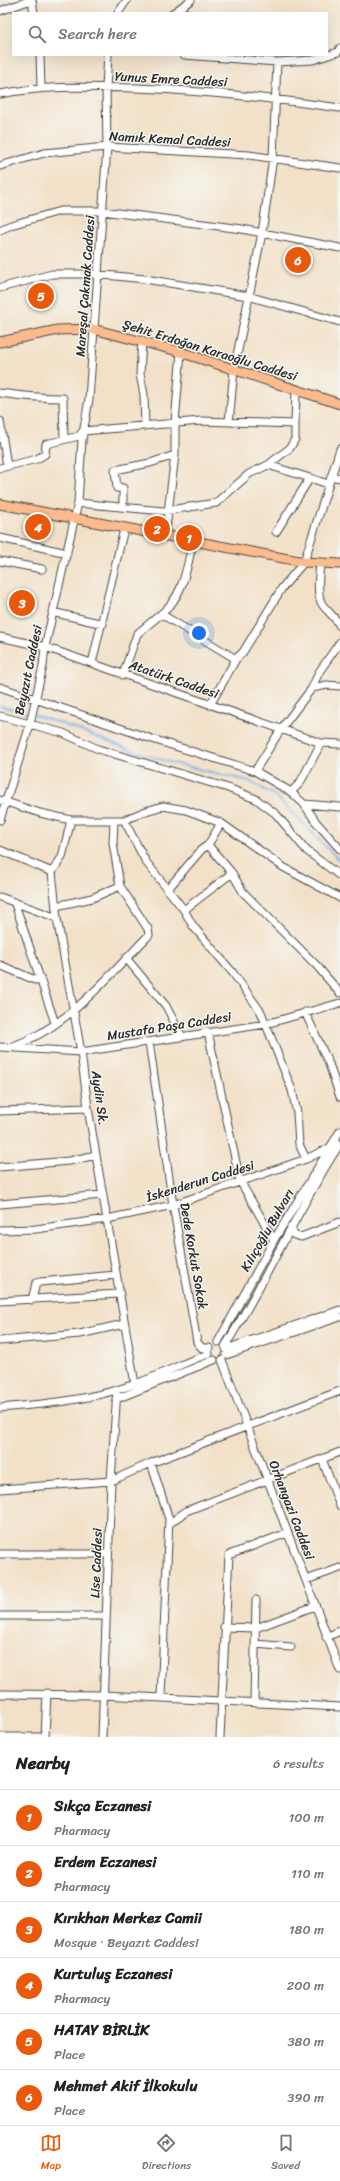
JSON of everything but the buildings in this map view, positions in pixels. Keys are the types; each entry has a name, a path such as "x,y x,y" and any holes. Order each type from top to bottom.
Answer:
{"main road":[{"name":"Şehit Erdoğan Karaoğlu Caddesi","path":"0,342 58,330 93,329 142,340 340,404"},
{"path":"0,504 165,537 304,562 340,564"}],"street":[{"path":"0,11 31,0 34,12"},
{"path":"119,12 127,0"},
{"path":"174,12 191,0"},
{"path":"328,55 338,52 340,48"},
{"path":"40,56 41,88"},
{"name":"Mareşal Çakmak Caddesi","path":"75,518 78,503 83,430 89,399 96,274 107,147 106,87 108,56"},
{"path":"197,56 277,62 313,60 326,56"},
{"path":"228,422 234,370 262,233 273,158 274,98 277,62"},
{"name":"Yunus Emre Caddesi","path":"0,94 41,88 106,87 181,90 274,98 340,108"},
{"name":"Namık Kemal Caddesi","path":"1,164 44,153 107,147 160,148 273,158 340,168"},
{"path":"0,230 11,225 60,211 102,211 262,233 340,248"},
{"path":"0,288 52,274 96,274 145,279 248,296 340,322"},
{"path":"142,340 140,374 144,395 145,426"},
{"path":"165,537 175,455 181,352"},
{"path":"78,503 146,510 216,503 249,474 268,466 290,448 295,439 296,390"},
{"path":"0,393 28,395 40,398 63,398 64,439"},
{"path":"0,420 3,467 37,459 45,454 46,444 79,436 83,430 201,421 295,424"},
{"path":"210,705 236,660 243,652 282,588 304,562 340,449"},
{"path":"123,507 123,488 117,488 115,485 115,470 150,463 175,455"},
{"path":"268,466 328,484"},
{"path":"331,476 340,478"},
{"path":"276,532 310,478"},
{"name":"Beyazıt Caddesi","path":"0,820 3,801 30,722 34,698 43,666 52,612 75,518"},
{"path":"92,663 103,624 124,529"},
{"path":"0,539 66,553"},
{"path":"124,675 137,634 172,605 178,596 193,542"},
{"path":"0,561 42,569"},
{"path":"320,564 319,595 322,604 337,613 340,626"},
{"path":"52,612 103,624"},
{"path":"161,614 236,660"},
{"name":"Atatürk Caddesi","path":"0,637 45,647 321,743 340,744"},
{"path":"255,771 281,729 312,688 319,672 340,642"},
{"path":"312,688 327,685 340,686"},
{"path":"0,687 255,771 291,792 304,804 316,822 340,849"},
{"path":"0,716 30,722 63,732 98,749 228,788 256,800 276,814 307,851 340,876"},
{"path":"291,792 300,783 321,743"},
{"path":"3,801 71,820 124,820 163,806 186,810 221,823 283,867 340,898"},
{"path":"304,804 340,807"},
{"path":"0,850 52,872 62,857 71,820"},
{"path":"124,820 146,862 184,910 193,926 232,973 261,1012 292,1090 298,1113 299,1144 306,1159"},
{"path":"9,1047 26,1042 74,1009 91,995 150,935 148,929 120,886 113,843 114,821"},
{"path":"167,890 201,850 208,845 221,823"},
{"path":"208,845 232,873 243,892 318,966 340,993"},
{"name":"Aydin Sk.","path":"52,872 57,918 74,1009 88,1108 135,1384"},
{"path":"184,910 232,873"},
{"path":"56,906 92,898 120,886"},
{"path":"0,897 57,918"},
{"path":"16,904 55,1023"},
{"path":"126,958 166,1006 182,1037"},
{"path":"0,965 35,980 41,979"},
{"name":"Mustafa Paşa Caddesi","path":"0,1047 81,1052 266,1024 340,1003"},
{"path":"306,1012 340,1097"},
{"path":"208,1032 240,1181 274,1240"},
{"name":"Dede Korkut Sokak","path":"149,1042 173,1204 197,1342 202,1348 209,1351"},
{"path":"0,1111 88,1108"},
{"name":"Kılıçoğlu Bulvarı","path":"225,1352 290,1227 337,1146 340,1131"},
{"name":"İskenderun Caddesi","path":"0,1230 36,1229 107,1219 173,1204 306,1159 337,1146"},
{"name":"Kılıçoğlu Bulvarı","path":"218,1342 274,1240 337,1146"},
{"path":"0,1168 69,1161 96,1155"},
{"path":"0,1204 103,1196"},
{"path":"290,1227 294,1235 301,1236 340,1222"},
{"path":"32,1300 36,1283 116,1275"},
{"path":"0,1301 119,1294"},
{"path":"116,1398 214,1360 225,1352 340,1310"},
{"path":"225,1352 340,1317"},
{"path":"0,1342 80,1334 124,1324"},
{"path":"0,1408 59,1403 117,1390 135,1384 209,1351 213,1344 218,1342 225,1352"},
{"path":"209,1351 214,1360"},
{"name":"Orhangazi Caddesi","path":"225,1352 246,1426 306,1580 326,1637 340,1670"},
{"name":"Lise Caddesi","path":"102,1737 111,1481 117,1390"},
{"path":"0,1489 111,1481 151,1463 340,1391"},
{"path":"170,1524 186,1511 340,1452"},
{"path":"322,1459 340,1506"},
{"path":"151,1463 170,1524 161,1697"},
{"path":"220,1737 220,1700 229,1555 287,1533"},
{"path":"0,1554 108,1554"},
{"path":"306,1580 340,1568"},
{"path":"254,1702 256,1600"},
{"path":"224,1627 256,1628 315,1606"},
{"path":"0,1616 106,1616"},
{"path":"326,1637 340,1631"},
{"path":"255,1644 291,1647"},
{"path":"0,1737 45,1737 47,1693"},
{"path":"0,1694 47,1693 161,1697 340,1707"}],"waterway":[{"path":"0,706 30,714"},
{"path":"34,715 60,723 130,750 173,763 249,781 276,796 340,861"}],"place":[{"name":"Mehmet Akif İlkokulu","path":"298,260"},
{"name":"HATAY BİRLİK","path":"41,296"},
{"name":"Kurtuluş Eczanesi","path":"38,527"},
{"name":"Erdem Eczanesi","path":"157,529"},
{"name":"Sıkça Eczanesi","path":"189,538"},
{"name":"Kırıkhan Merkez Camii","path":"22,603"}]}
